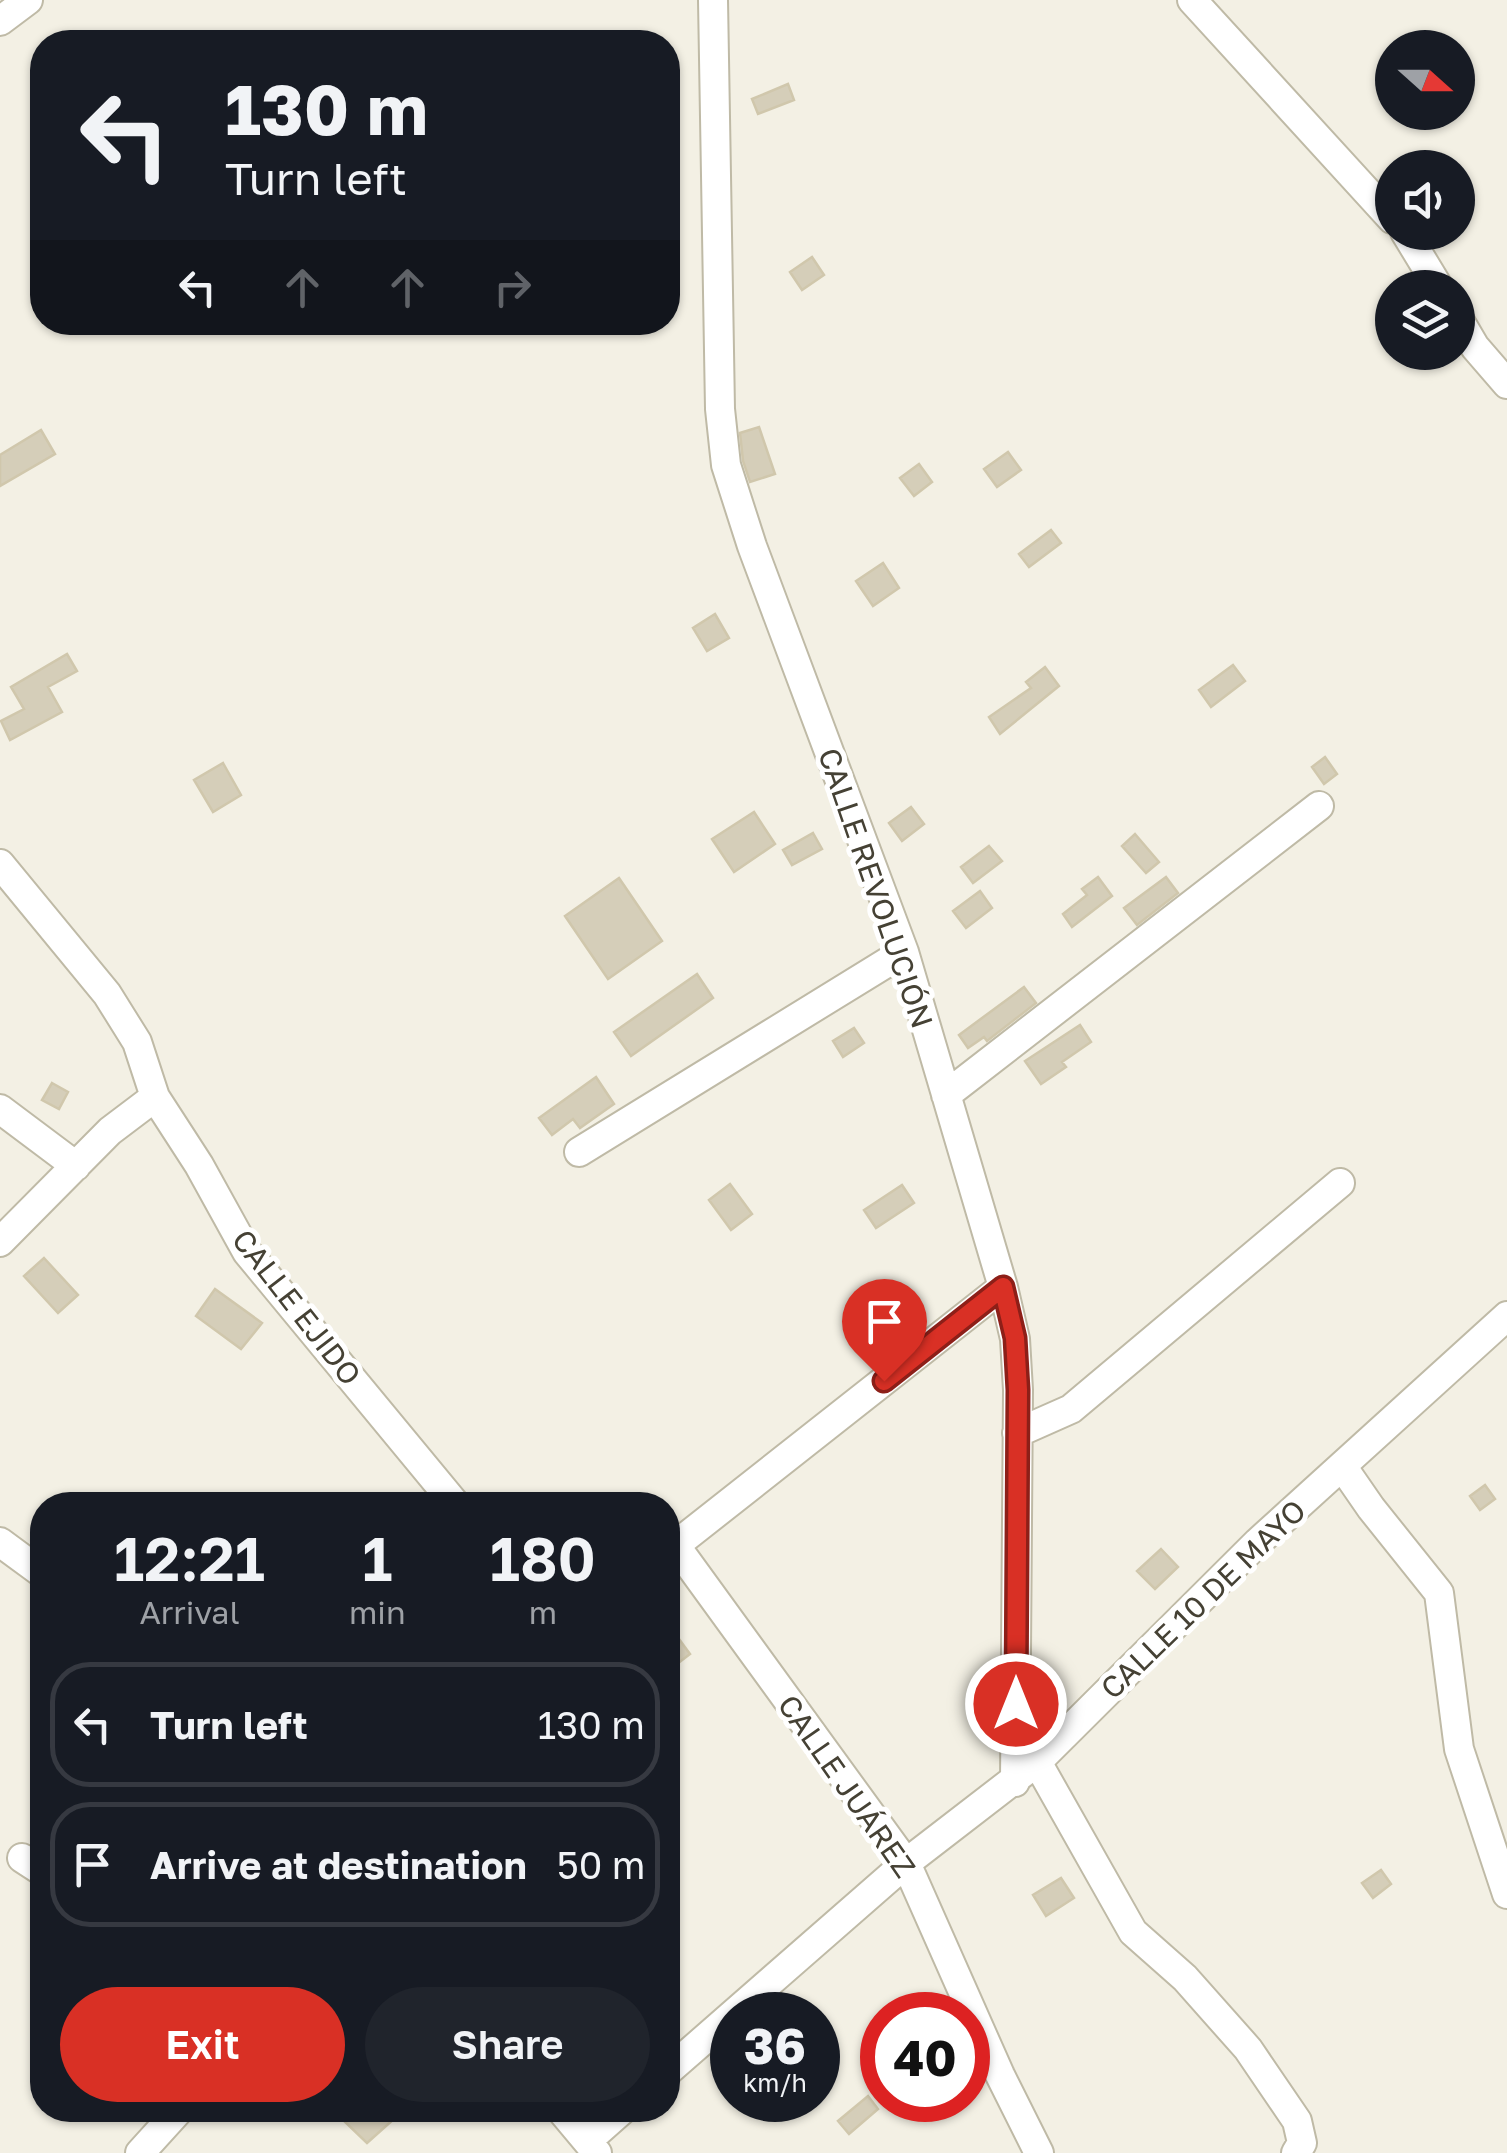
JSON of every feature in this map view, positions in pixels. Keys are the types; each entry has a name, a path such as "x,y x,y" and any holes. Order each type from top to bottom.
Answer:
{"street":[{"path":"0,20 28,0"},
{"name":"CALLE REVOLUCIÓN","path":"713,0 720,408 726,464 752,546 904,952 1015,1338 1015,1782"},
{"path":"1192,0 1375,200"},
{"path":"1475,347 1507,384"},
{"path":"946,1095 1318,806"},
{"name":"CALLE EJIDO","path":"0,864 107,994 137,1042 156,1097 246,1252 445,1492"},
{"path":"580,1152 904,952"},
{"path":"0,1242 110,1131 156,1097"},
{"path":"0,1109 76,1166"},
{"path":"1018,1433 1071,1409 1340,1184"},
{"path":"680,1541 1003,1287"},
{"name":"CALLE 10 DE MAYO","path":"680,2060 906,1863 1015,1782 1258,1542 1507,1316"},
{"path":"1342,1466 1439,1592 1459,1749 1507,1894"},
{"path":"0,1542 30,1564"},
{"name":"CALLE JUÁREZ","path":"680,1560 906,1863 1039,2153"},
{"path":"1037,1762 1133,1932 1185,1978 1248,2049 1297,2120 1302,2142 1296,2153"},
{"path":"140,2153 167,2122"},
{"path":"571,2122 592,2147 612,2122"}],"building":[{"path":"788,84 794,100 758,114 752,99"},
{"path":"812,257 824,275 802,290 790,272"},
{"path":"759,427 775,474 750,482 740,433"},
{"path":"41,430 55,454 0,486 0,455"},
{"path":"1008,452 1021,470 997,487 984,469"},
{"path":"919,464 932,482 914,496 900,478"},
{"path":"1051,530 1061,543 1029,567 1019,554"},
{"path":"883,563 899,588 873,606 856,581"},
{"path":"715,614 729,638 707,651 693,628"},
{"path":"67,654 77,671 48,687 62,712 10,740 1,721 24,709 11,687"},
{"path":"1233,665 1245,681 1211,707 1199,690"},
{"path":"1045,667 1059,686 1000,734 989,717 1031,688 1026,682"},
{"path":"1325,757 1337,774 1324,784 1312,767"},
{"path":"223,763 241,795 213,812 194,780"},
{"path":"911,807 924,824 902,841 889,823"},
{"path":"754,812 775,844 734,872 712,839"},
{"path":"813,833 822,849 792,865 783,850"},
{"path":"1135,834 1159,862 1146,873 1122,846"},
{"path":"989,846 1002,861 973,883 961,867"},
{"path":"1098,877 1112,896 1072,927 1063,914 1087,895 1082,889"},
{"path":"1166,877 1178,893 1137,925 1124,908"},
{"path":"619,878 662,941 608,979 565,916"},
{"path":"980,891 992,908 966,928 953,911"},
{"path":"697,974 713,998 631,1056 614,1032"},
{"path":"1024,987 1036,1003 987,1041 984,1037 968,1048 959,1035"},
{"path":"1080,1025 1091,1042 1062,1062 1066,1067 1041,1084 1025,1061"},
{"path":"854,1028 864,1043 843,1057 833,1041"},
{"path":"596,1077 614,1104 580,1128 573,1119 552,1135 539,1118"},
{"path":"52,1083 68,1092 59,1109 42,1100"},
{"path":"730,1184 752,1214 731,1230 709,1200"},
{"path":"902,1185 914,1203 876,1228 864,1210"},
{"path":"44,1258 78,1295 58,1313 24,1276"},
{"path":"215,1289 262,1323 241,1349 196,1316"},
{"path":"1485,1485 1495,1499 1480,1510 1470,1496"},
{"path":"1161,1549 1178,1567 1155,1589 1137,1571"},
{"path":"680,1640 690,1654 680,1662"},
{"path":"1381,1870 1391,1884 1373,1898 1362,1883"},
{"path":"1061,1878 1074,1898 1046,1916 1033,1895"},
{"path":"860,2103 863,2122 849,2134 840,2119"},
{"path":"345,2122 391,2122 367,2143"}],"route":[{"path":"884,1381 1003,1287 1015,1338 1018,1390 1016,1704"}]}
